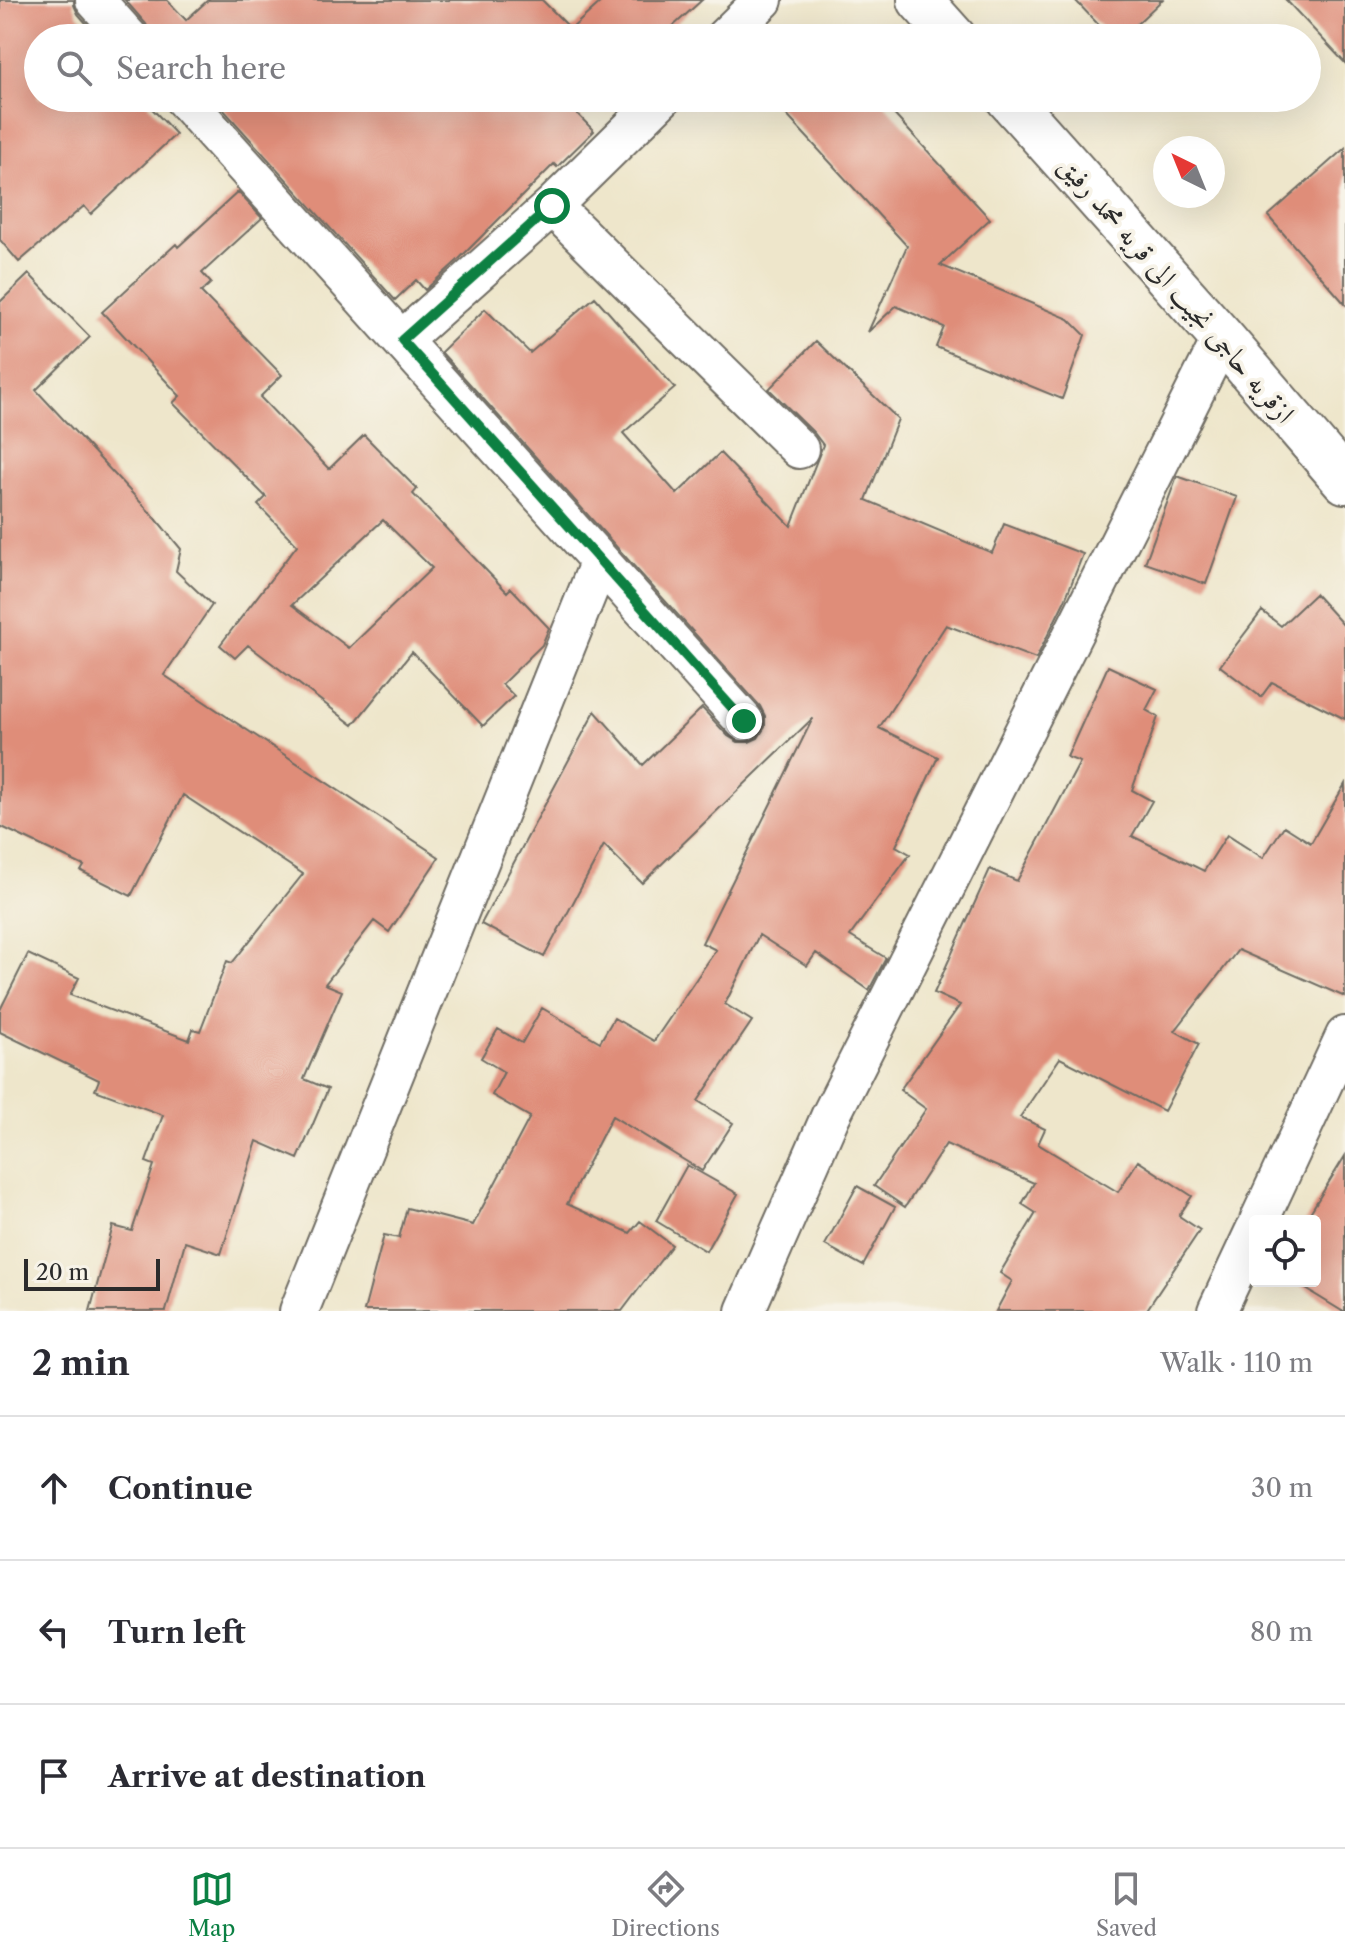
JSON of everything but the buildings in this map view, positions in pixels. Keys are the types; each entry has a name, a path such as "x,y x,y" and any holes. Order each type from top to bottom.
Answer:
{"street":[{"path":"95,0 116,24"},
{"path":"738,24 763,0"},
{"path":"920,0 941,24"},
{"path":"196,112 744,721"},
{"path":"402,340 552,206 648,112"},
{"name":"ازقریه حاجی نجیب الی قریه محمد رفیق","path":"1020,112 1345,481"},
{"path":"552,206 799,449"},
{"path":"745,1311 830,1117 1222,338"},
{"path":"299,1311 600,561"},
{"path":"1262,1215 1345,1036"},
{"path":"1217,1311 1249,1243"}],"route":[{"path":"552,206 402,340 744,721"}]}
